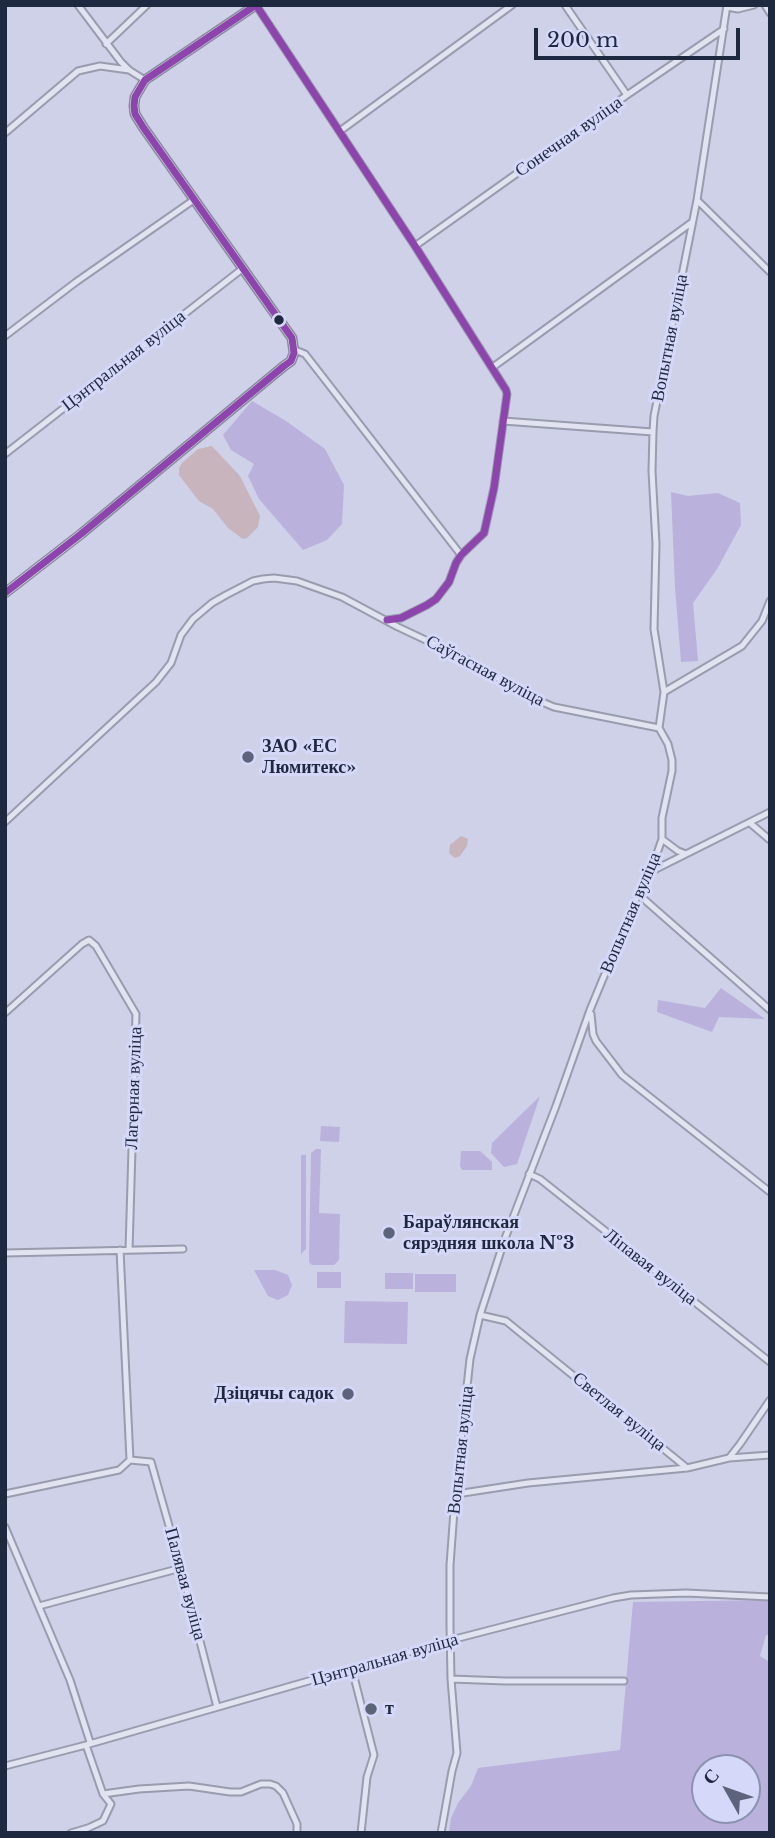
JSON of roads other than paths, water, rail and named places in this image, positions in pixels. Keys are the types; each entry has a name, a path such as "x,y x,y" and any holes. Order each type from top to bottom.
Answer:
{"main road":[{"path":"5,593 81,534 290,361 295,350 292,338 135,114 135,97 145,80 256,5"}],"street":[{"path":"78,5 129,70 145,80"},
{"path":"106,44 147,5"},
{"path":"256,5 415,246 504,384 507,394 494,488 484,533 461,555 449,582 436,598 401,618 387,620"},
{"path":"340,131 512,5"},
{"path":"565,5 627,95"},
{"path":"727,6 738,9 754,5"},
{"path":"765,5 770,13"},
{"name":"Вопытная вуліца","path":"441,1833 457,1753 451,1679 450,1565 454,1497 470,1359 480,1315 504,1241 590,1010 662,839 672,760 668,744 659,728 664,692 654,629 654,416 697,200 727,6"},
{"name":"Сонечная вуліца","path":"415,246 724,29"},
{"path":"5,133 84,68 100,66 129,70"},
{"path":"5,336 76,282 195,199"},
{"path":"697,200 770,272"},
{"path":"493,367 692,222"},
{"name":"Цэнтральная вуліца","path":"5,454 242,269"},
{"path":"295,350 305,354 461,555"},
{"path":"503,421 653,432"},
{"name":"Саўгасная вуліца","path":"5,822 156,682 171,663 185,628 203,610 253,581 287,579 325,590 468,660 545,704 587,715 659,728"},
{"path":"664,692 742,646 762,621 770,601"},
{"path":"648,873 770,813"},
{"path":"750,823 770,840"},
{"path":"662,839 686,854"},
{"path":"638,894 770,1010"},
{"name":"Лагерная вуліца","path":"5,1013 89,940 96,946 136,1014 129,1250"},
{"path":"590,1010 596,1041 622,1075 770,1192"},
{"name":"Ліпавая вуліца","path":"529,1174 540,1179 770,1362"},
{"path":"5,1253 183,1248"},
{"path":"5,1494 119,1470 130,1461 120,1250"},
{"name":"Светлая вуліца","path":"480,1315 506,1321 687,1468"},
{"path":"729,1458 770,1400"},
{"path":"454,1497 463,1493 528,1483 687,1468 729,1458 770,1455"},
{"name":"Палявая вуліца","path":"130,1461 151,1462 217,1707"},
{"path":"5,1527 70,1680 103,1794 111,1804 103,1821 71,1833"},
{"path":"39,1606 181,1568"},
{"name":"Цэнтральная вуліца","path":"5,1766 451,1640 613,1598 686,1593 770,1597"},
{"path":"352,1670 374,1755 368,1777 361,1833"},
{"path":"451,1679 624,1681"},
{"path":"103,1794 139,1788 189,1786 241,1792 261,1784 270,1784 283,1793 297,1824 297,1833"}],"place":[{"name":"ЗАО «ЕС Люмитекс»","path":"248,757"},
{"name":"Бараўлянская сярэдняя школа №3","path":"389,1233"},
{"name":"Дзіцячы садок","path":"348,1394"},
{"name":"т","path":"371,1709"}]}
